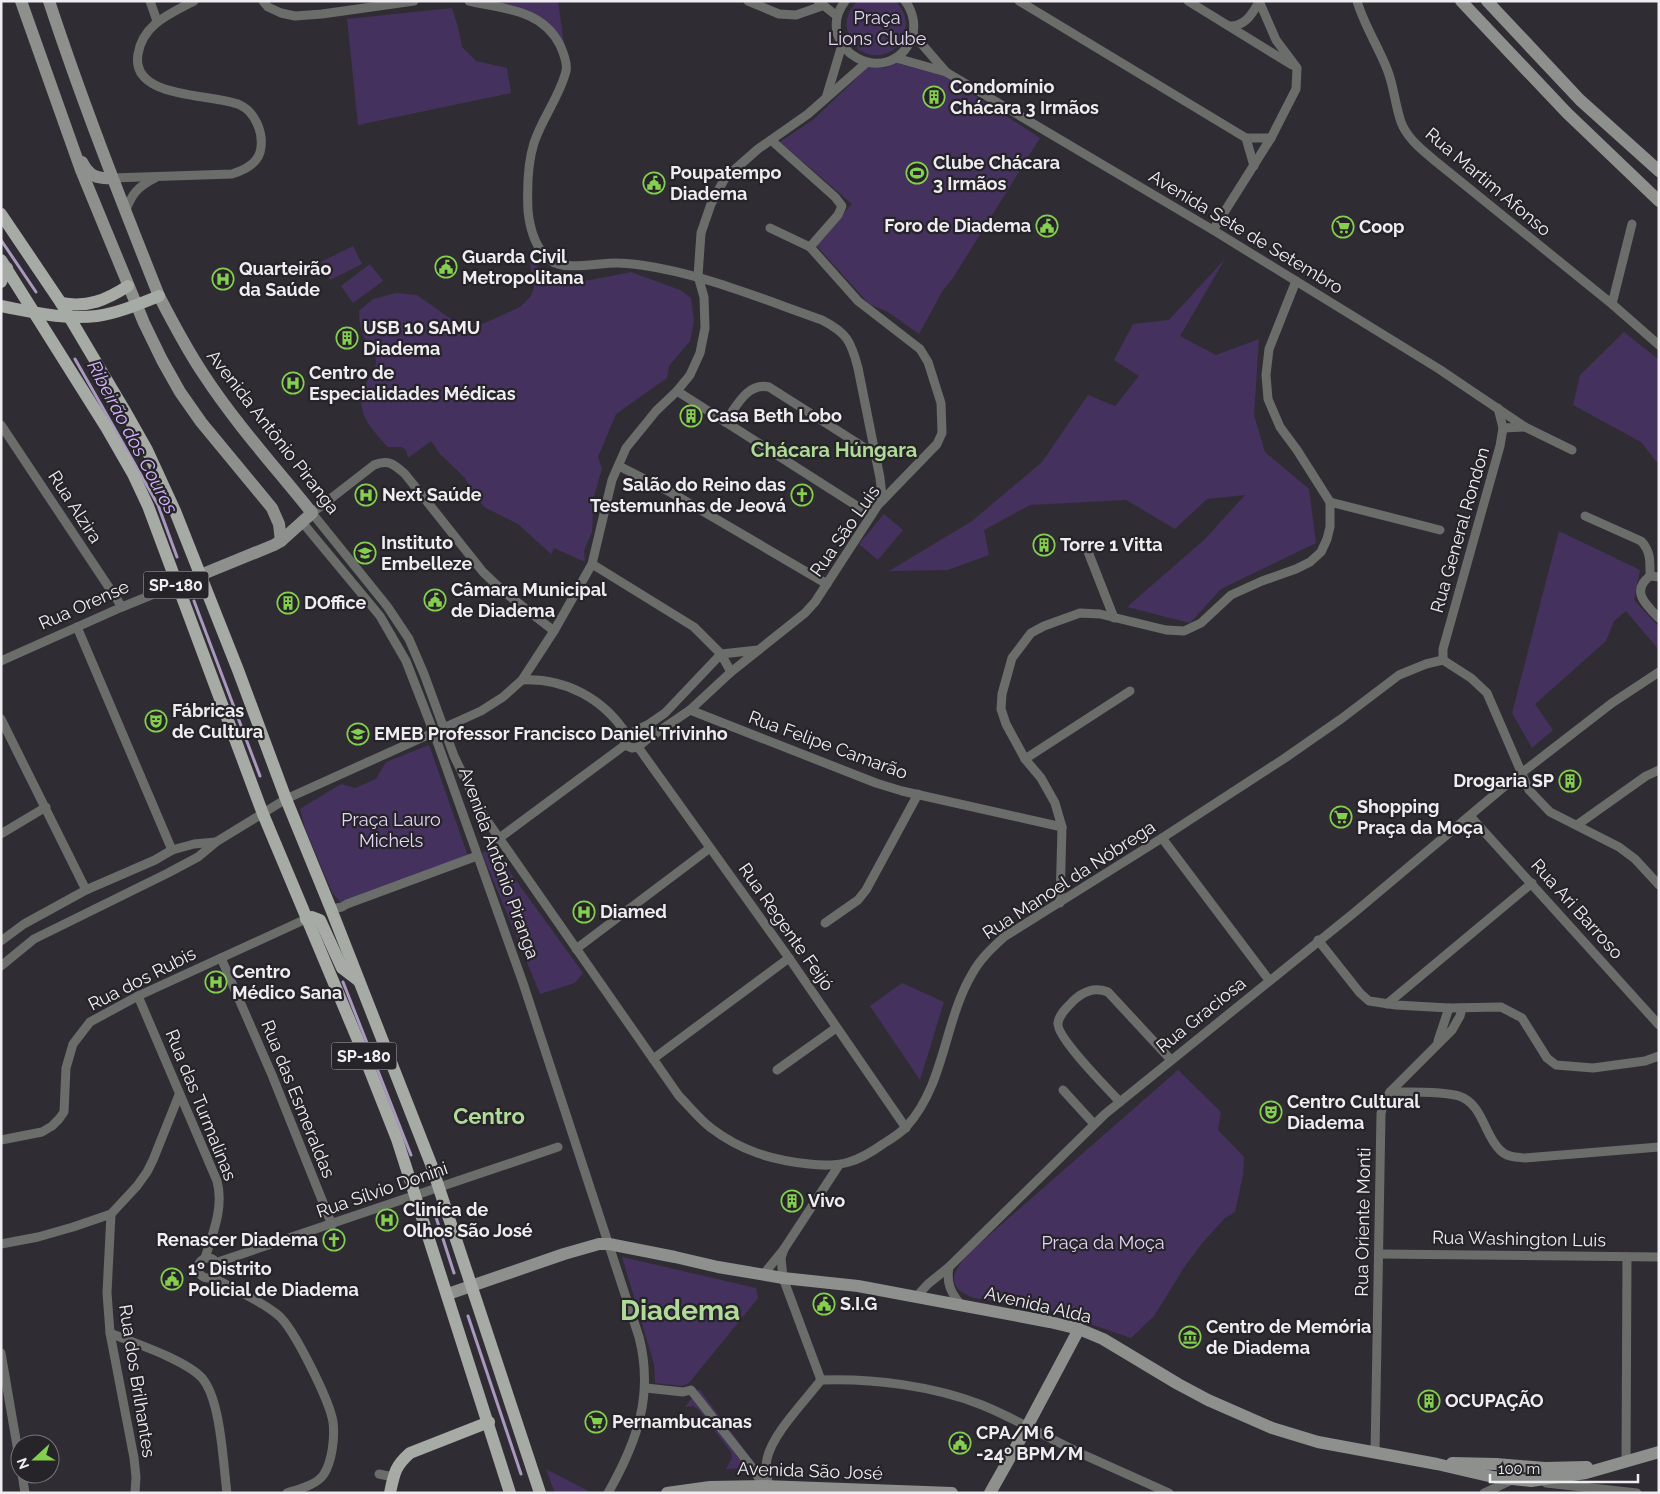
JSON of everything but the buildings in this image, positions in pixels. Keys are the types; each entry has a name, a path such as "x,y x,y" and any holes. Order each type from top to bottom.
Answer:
{"main road":[{"path":"21,1 81,170 136,305 162,360 180,392 219,446 272,508 279,524 281,541"},
{"name":"Avenida Antônio Piranga","path":"49,1 68,59 112,178 159,296 186,347 205,376 307,517"},
{"path":"1461,1 1561,106 1659,201"},
{"path":"1487,1 1580,100 1659,171"},
{"path":"68,133 89,173 99,178 112,178"},
{"name":"SP-180","path":"1,214 70,317 147,450 164,487 201,575 286,799 440,1188 540,1493"},
{"path":"1,282 4,264"},
{"name":"SP-180","path":"4,264 106,427 133,474 148,506 263,814 357,1038 397,1139 489,1422"},
{"path":"61,303 74,305 96,303 128,286"},
{"path":"35,313 47,303 52,290"},
{"path":"1,306 35,313 70,317 98,316 159,296"},
{"name":"Rua Orense","path":"176,585 281,541 307,517"},
{"path":"306,919 312,917 320,920 342,968 359,981"},
{"path":"448,1294 564,1254 599,1244 609,1244"},
{"name":"Avenida Alda","path":"609,1244 718,1267 783,1278 858,1286 1079,1329 1103,1339 1193,1392 1264,1424 1289,1434 1318,1442 1512,1480 1531,1481 1577,1475 1609,1468 1659,1452"},
{"path":"990,1493 1079,1329"},
{"path":"390,1493 400,1462 410,1453 489,1422 510,1493"},
{"name":"Avenida Alda","path":"1437,1464 1472,1462 1545,1468 1609,1468"},
{"path":"1512,1480 1545,1468"},
{"name":"Avenida São José","path":"667,1493 710,1487 952,1493"}],"street":[{"path":"150,1 157,21"},
{"path":"112,178 232,174 249,167 262,149 260,131 253,116 241,106 164,89 144,78 137,58 139,48 146,35 157,21 194,1"},
{"path":"263,1 281,13 295,16 414,1"},
{"path":"469,1 510,10 541,21 556,38 564,55 566,71 533,145 527,177 530,227 540,251 553,262 565,265 617,263 641,265 698,276 822,320 838,328 854,350 876,455 882,496 878,505"},
{"path":"748,1 779,14 796,15 819,4 837,16"},
{"path":"845,1 837,16 836,26 842,45 848,53 866,63 886,62 904,52 913,34 914,24 907,2"},
{"path":"1018,1 1246,138 1271,138"},
{"path":"1188,1 1297,68"},
{"name":"Rua Martim Afonso","path":"1357,1 1367,28 1389,72 1402,122 1408,135 1434,160 1657,342"},
{"path":"1229,26 1243,23 1251,16 1259,2"},
{"path":"1214,230 1271,138 1296,89 1297,68 1276,40 1259,2"},
{"name":"Avenida Sete de Setembro","path":"913,34 946,72"},
{"path":"826,99 842,45"},
{"name":"Avenida Sete de Setembro","path":"896,58 946,72 1214,230 1439,368 1525,427 1572,450"},
{"path":"1,966 20,949 41,935 198,857 216,842 286,799 481,711 503,697 522,680 554,631 592,564 612,480 626,448 656,411 677,391 690,375 700,353 705,328 704,297 698,276 701,233 711,204 725,178 758,148 792,126 826,99 866,63"},
{"path":"1246,138 1254,166"},
{"path":"771,140 840,202 842,206 831,223 810,247"},
{"path":"125,212 131,197 136,191 157,177"},
{"path":"1612,304 1632,224"},
{"name":"Rua São Luis","path":"690,710 731,672 806,613 878,505 937,444 942,433 941,403 928,362 920,349 858,301 810,247 770,228"},
{"path":"1060,903 1062,827 1056,803 1041,778 1025,758 1006,724 1001,710 1002,694 1012,658 1031,633 1057,620 1080,613 1100,614 1166,630 1184,630 1201,623 1231,595 1296,569 1310,562 1321,552 1330,528 1330,502 1280,427 1268,398 1266,375 1269,349 1296,281"},
{"path":"725,422 746,393 762,386 769,387 876,455"},
{"path":"677,391 872,515"},
{"name":"Rua General Rondon","path":"1443,660 1443,649 1500,446 1503,428 1498,408"},
{"name":"Rua Alzira","path":"1,425 122,606"},
{"name":"Avenida Sete de Setembro","path":"1503,428 1525,427"},
{"path":"307,517 374,465 380,462 391,462 405,474 483,572 503,591 554,631"},
{"path":"618,466 670,492 827,584"},
{"path":"1330,502 1440,530"},
{"path":"1585,516 1641,541 1647,547 1655,576 1643,581 1640,589 1641,597 1659,618"},
{"name":"Avenida Antônio Piranga","path":"307,517 387,606 404,631 417,655 444,728"},
{"name":"Avenida Antônio Piranga","path":"307,517 380,616 406,660 523,983 639,1337 645,1364 646,1388 640,1420 633,1442 608,1493"},
{"path":"1085,544 1114,618"},
{"path":"592,564 694,626 721,654 731,672"},
{"name":"Rua Orense","path":"1,661 122,606 176,585"},
{"path":"77,627 172,850"},
{"path":"625,745 624,738 627,735 658,718 721,654 758,650"},
{"path":"1443,660 1471,678 1486,693 1497,714 1529,790 1550,812 1619,847 1635,859 1659,885"},
{"name":"Rua Manoel da Nóbrega","path":"444,728 471,794 498,839 679,1096 710,1128 745,1150 782,1162 838,1166 872,1152 906,1128 921,1108 938,1070 956,1010 971,974 986,954 1004,937 1162,838 1292,753 1399,675 1426,664 1443,660"},
{"name":"Rua Graciosa","path":"916,1297 1094,1124 1120,1102 1522,774 1612,704 1659,672"},
{"path":"522,680 542,680 582,692 604,707 621,725 627,735"},
{"path":"1025,758 1130,691"},
{"path":"625,745 632,748 638,747 690,710 681,696"},
{"name":"Rua Felipe Camarão","path":"690,710 876,783 1062,827"},
{"path":"1,719 86,890"},
{"path":"498,839 625,745"},
{"name":"Rua Regente Feijó","path":"638,747 789,958 906,1128"},
{"path":"1577,825 1646,776 1659,770"},
{"path":"825,923 858,900 866,890 918,794"},
{"path":"1,834 46,807"},
{"name":"Rua Ari Barroso","path":"1470,816 1659,1025"},
{"path":"1162,838 1269,980"},
{"path":"1,941 24,924 86,890 155,860 172,850 194,844 216,842"},
{"path":"576,949 710,848"},
{"path":"331,909 342,907 477,856"},
{"path":"155,860 162,876"},
{"path":"1387,1004 1532,884"},
{"name":"Rua dos Rubis","path":"1,1140 42,1132 59,1119 64,1112 66,1102 66,1068 73,1044 95,1019 138,996 306,919"},
{"path":"1318,940 1360,993 1369,1001 1449,1008 1500,1007 1522,1018 1547,1058 1556,1065 1593,1068 1637,1063 1659,1056"},
{"name":"Rua das Esmeraldas","path":"221,958 272,1075 332,1225"},
{"path":"653,1059 789,958"},
{"path":"1120,1102 1072,1050 1060,1034 1057,1025 1060,1015 1079,996 1098,988 1108,992 1171,1060"},
{"name":"Rua das Turmalinas","path":"138,996 220,1194 218,1210 205,1258"},
{"name":"Rua Oriente Monti","path":"1437,1043 1449,1008"},
{"name":"Rua Oriente Monti","path":"1375,1453 1381,1114 1383,1104 1390,1092 1437,1043 1447,1036 1456,1024 1462,1008"},
{"path":"778,1070 836,1028"},
{"path":"1063,1090 1094,1124"},
{"path":"1390,1092 1459,1096 1470,1102 1500,1150 1511,1156 1525,1158 1659,1147"},
{"path":"1,1244 38,1237 111,1214 137,1186 154,1160 180,1095"},
{"name":"Rua Sílvio Donini","path":"218,1265 221,1261 558,1147"},
{"path":"763,1275 784,1249 838,1166"},
{"name":"Rua dos Brilhantes","path":"111,1214 107,1293 110,1333 134,1458 135,1493"},
{"path":"784,1249 781,1258 783,1278 821,1380"},
{"name":"Rua Washington Luis","path":"1379,1254 1659,1257"},
{"path":"1626,1462 1627,1257"},
{"path":"212,1278 216,1274 218,1265 214,1260 205,1258 197,1265 198,1272 205,1278 212,1278 272,1310 285,1322 315,1377 329,1409 334,1432 331,1453 323,1475 319,1480 287,1493"},
{"path":"948,1267 947,1278 949,1287 961,1305"},
{"path":"110,1333 192,1370 207,1385 217,1415 228,1493"},
{"path":"1,1353 15,1434"},
{"path":"821,1380 841,1379 882,1383 951,1395 981,1405 1169,1493"},
{"path":"771,1488 766,1470 767,1459 773,1444 821,1380"},
{"path":"646,1388 683,1392 691,1390 751,1466 771,1488"},
{"path":"379,1474 394,1477"},
{"path":"1484,1493 1512,1480"},
{"path":"1531,1481 1637,1493"}],"green space":[{"path":"476,1 558,1 567,66 545,20"},
{"name":"Praça Lions Clube","path":"858,1 895,1 903,12 906,23 904,34 899,44 891,51 881,55 870,55 858,49 852,42 848,32 847,17"},
{"path":"452,8 462,47 476,61 507,68 511,93 358,125 347,19"},
{"name":"Clube Chácara 3 Irmãos","path":"897,63 945,76 1040,138 953,278 943,290 919,334 888,312 869,304 815,244 852,204 780,142 814,119 868,67 884,68"},
{"path":"353,246 362,264 330,280 321,262"},
{"path":"529,258 548,277 566,283 631,272 680,290 691,298 694,321 690,341 669,366 667,378 616,414 598,457 602,469 594,496 592,532 584,551 585,562 554,548 551,554 518,524 484,507 464,477 440,454 431,441 408,458 406,450 402,447 388,447 370,426 362,410 362,392 374,370 376,362 372,348 363,334 359,311 373,299 396,293 417,295 448,317 468,326 485,323 520,307 531,296 534,288"},
{"path":"1225,259 1180,336 1216,355 1259,339 1254,415 1265,452 1309,489 1316,543 1221,589 1190,623 1127,607 1205,539 1245,495 1207,499 1175,529 1126,500 1030,505 984,530 989,555 948,570 889,571 972,521 1042,462 1088,395 1115,406 1139,376 1114,360 1133,324 1169,320"},
{"path":"370,264 383,281 353,303 341,286"},
{"path":"1624,332 1659,360 1659,465 1641,442 1573,405 1580,375"},
{"path":"884,514 903,530 878,560 859,544"},
{"path":"1559,531 1640,570 1634,600 1659,627 1659,650 1626,611 1614,621 1606,641 1535,704 1553,730 1532,748 1512,713"},
{"name":"Praça Lauro Michels","path":"429,745 468,856 342,907 339,900 333,894 322,869 305,828 300,809 341,784 355,788 376,779 386,762"},
{"path":"492,847 583,973 575,983 540,994 482,853"},
{"path":"902,983 944,1002 920,1080 870,1006"},
{"name":"Praça da Moça","path":"1178,1070 1221,1112 1218,1130 1244,1157 1243,1175 1235,1212 1225,1218 1203,1242 1185,1266 1154,1316 1131,1338 1049,1310 974,1298 958,1289 954,1277 956,1271 971,1251"},
{"path":"622,1257 756,1288 758,1298 689,1383 682,1386 655,1383 654,1364"},
{"path":"699,1389 756,1465 750,1468 726,1469 732,1458 731,1452 698,1409 693,1406 685,1407"},
{"path":"546,1469 592,1493 555,1493"}],"waterway":[{"name":"Ribeirão dos Couros","path":"1,240 36,292"},
{"name":"Ribeirão dos Couros","path":"75,359 158,505 177,557"},
{"path":"194,601 260,776"},
{"path":"343,982 411,1155"},
{"path":"434,1211 454,1273"},
{"path":"468,1316 521,1474"}],"place":[{"name":"Condomínio Chácara 3 Irmãos","path":"934,97"},
{"name":"Clube Chácara 3 Irmãos","path":"917,173"},
{"name":"Poupatempo Diadema","path":"654,183"},
{"name":"Foro de Diadema","path":"1047,226"},
{"name":"Coop","path":"1343,227"},
{"name":"Guarda Civil Metropolitana","path":"446,267"},
{"name":"Quarteirão da Saúde","path":"223,279"},
{"name":"USB 10 SAMU Diadema","path":"347,338"},
{"name":"Centro de Especialidades Médicas","path":"293,383"},
{"name":"Casa Beth Lobo","path":"691,416"},
{"name":"Next Saúde","path":"366,495"},
{"name":"Salão do Reino das Testemunhas de Jeová","path":"802,495"},
{"name":"Torre 1 Vitta","path":"1044,545"},
{"name":"Instituto Embelleze","path":"365,553"},
{"name":"Câmara Municipal de Diadema","path":"435,600"},
{"name":"DOffice","path":"288,603"},
{"name":"Fábricas de Cultura","path":"156,721"},
{"name":"EMEB Professor Francisco Daniel Trivinho","path":"358,734"},
{"name":"Drogaria SP","path":"1570,781"},
{"name":"Shopping Praça da Moça","path":"1341,817"},
{"name":"Diamed","path":"584,912"},
{"name":"Centro Médico Sana","path":"216,982"},
{"name":"Centro Cultural Diadema","path":"1271,1112"},
{"name":"Vivo","path":"792,1201"},
{"name":"Cliníca de Olhos São José","path":"387,1220"},
{"name":"Renascer Diadema","path":"334,1240"},
{"name":"1º Distrito Policial de Diadema","path":"172,1279"},
{"name":"S.I.G","path":"824,1304"},
{"name":"Centro de Memória de Diadema","path":"1190,1337"},
{"name":"OCUPAÇÃO","path":"1429,1401"},
{"name":"Pernambucanas","path":"596,1422"},
{"name":"CPA/M 6 -24º BPM/M","path":"960,1443"}],"district":[{"name":"Chácara Húngara","path":"834,450"},
{"name":"Centro","path":"489,1116"},
{"name":"Diadema","path":"680,1310"}]}
